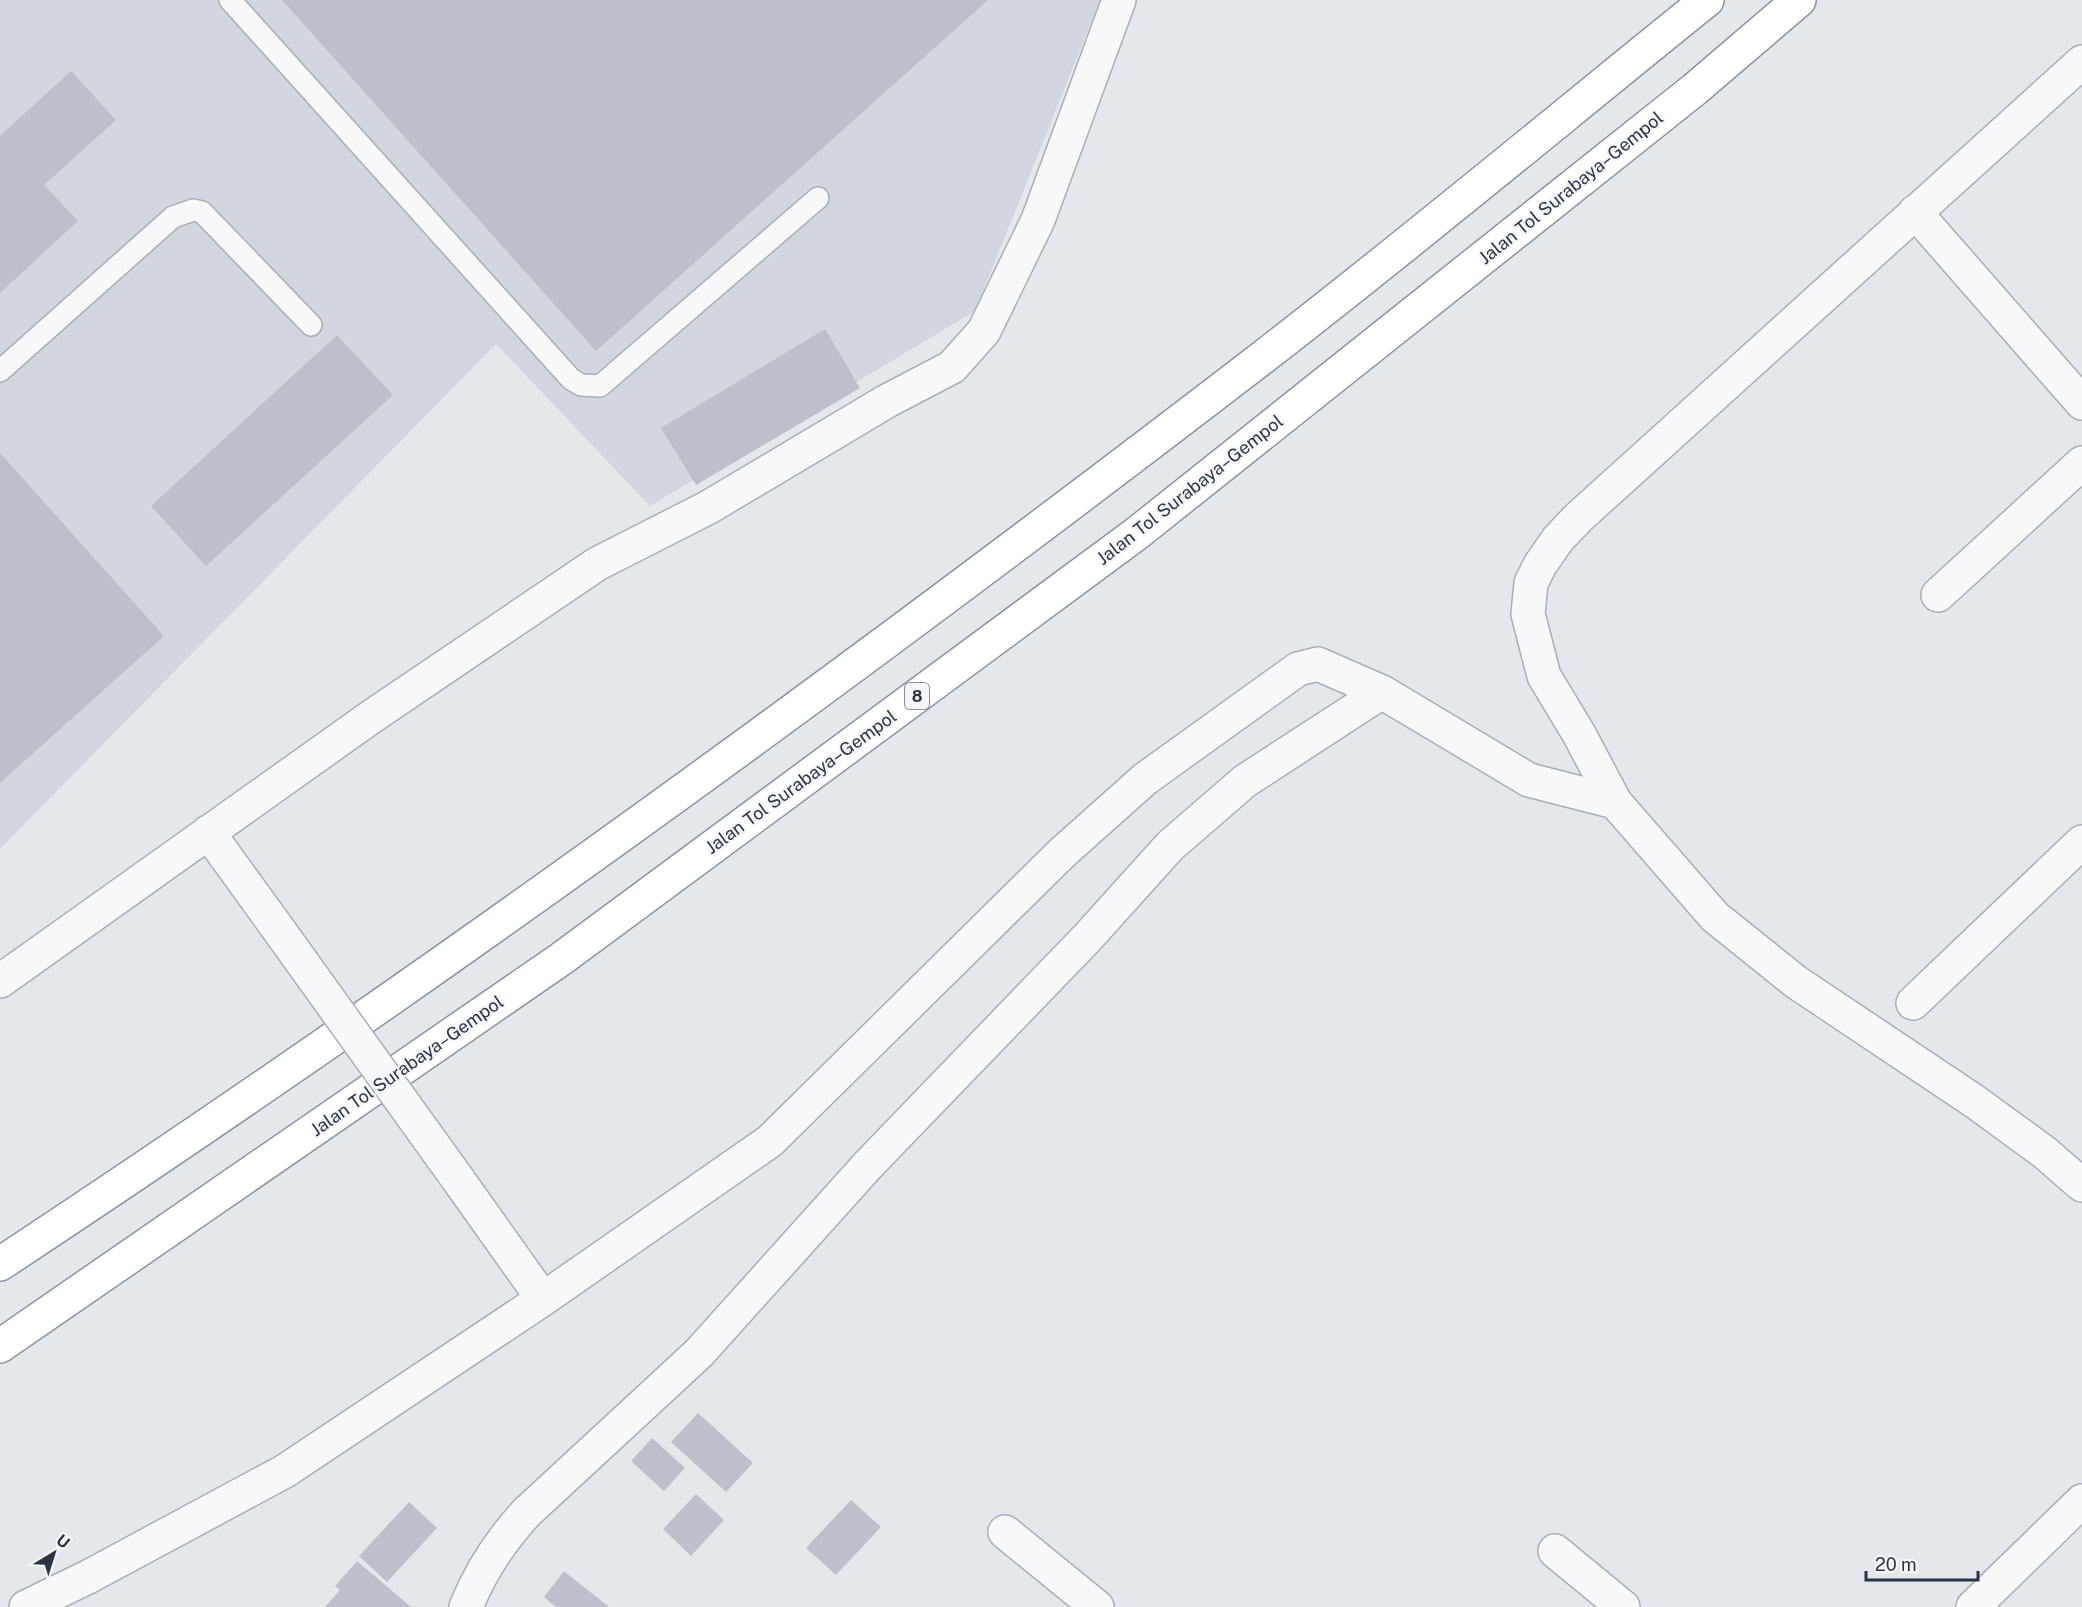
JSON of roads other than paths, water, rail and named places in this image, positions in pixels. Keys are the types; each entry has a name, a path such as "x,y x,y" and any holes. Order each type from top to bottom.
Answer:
{"highway":[{"path":"0,1264 224,1116 758,738 1261,359 1707,0"},
{"name":"Jalan Tol Surabaya–Gempol","path":"0,1346 561,959 1136,534 1685,97 1799,0"}],"street":[{"path":"0,981 371,717 597,564 709,507 887,401 952,367 984,331 1038,220 1119,0"},
{"path":"2082,62 1578,518 1558,539 1540,565 1531,583 1528,614 1544,676 1579,734 1615,802 1715,918 1796,982 1974,1101 2044,1152 2082,1185"},
{"path":"1915,212 2082,403"},
{"path":"1938,596 2082,463"},
{"path":"26,1607 88,1577 285,1471 543,1299 770,1141 1062,853 1145,779 1261,693 1298,669 1318,664 1382,692 1529,780 1615,802"},
{"path":"466,1607 476,1582 501,1540 520,1519 699,1353 868,1165 1088,937 1170,846 1245,781 1382,692"},
{"path":"208,832 543,1299"},
{"path":"1912,1004 2082,842"},
{"path":"1973,1607 2082,1501"},
{"path":"1005,1532 1097,1607"},
{"path":"1555,1551 1623,1607"}],"lane":[{"path":"230,0 571,379 581,385 600,386 818,198"},
{"path":"0,371 173,217 193,210 202,212 311,325"}]}
